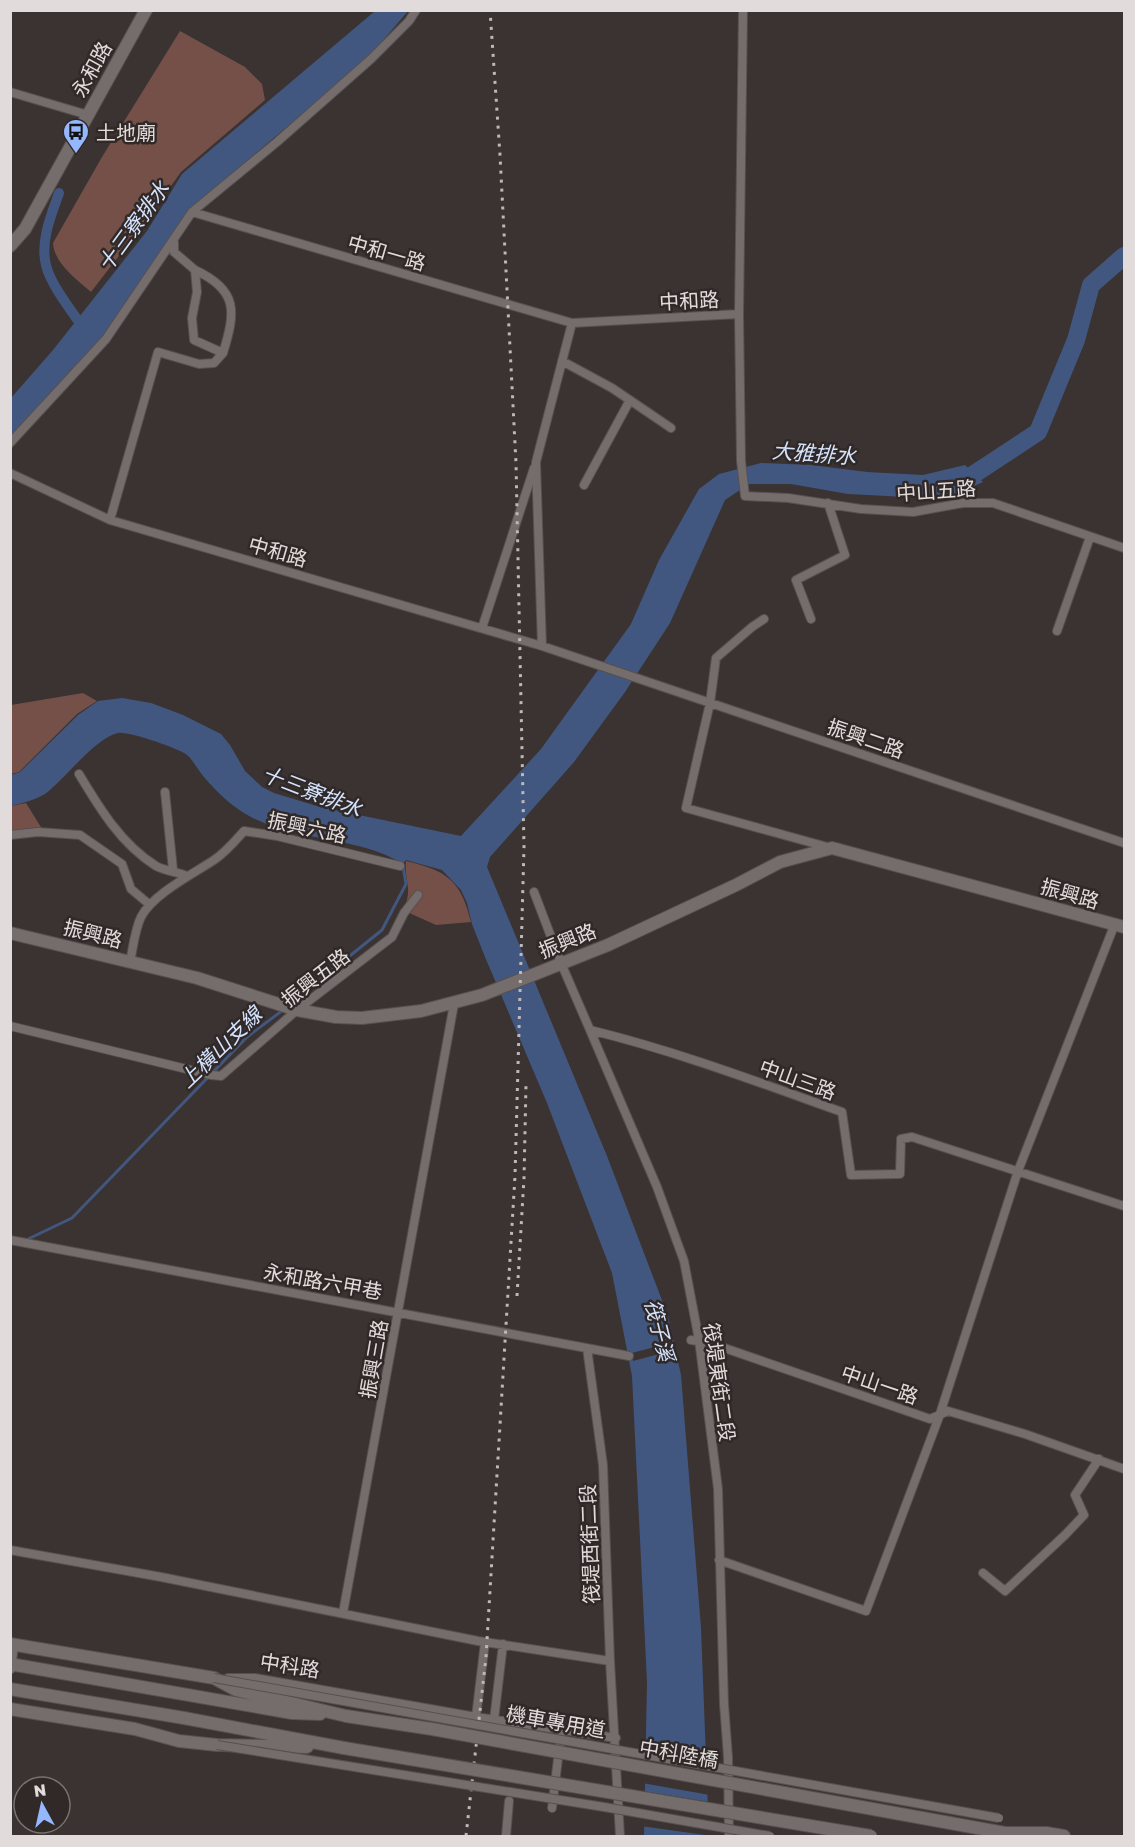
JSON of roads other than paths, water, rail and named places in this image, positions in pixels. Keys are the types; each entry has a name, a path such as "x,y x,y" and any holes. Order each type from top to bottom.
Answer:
{"street":[{"name":"永和路","path":"10,246 26,229 146,10"},
{"path":"10,443 106,339 174,242 192,212 277,142 371,59 409,21 416,10"},
{"name":"中和路","path":"743,10 739,314 741,461 745,496"},
{"name":"永和路","path":"10,92 88,115"},
{"name":"中和一路","path":"192,212 572,323"},
{"path":"110,520 158,352 199,364 214,363 223,353 228,337 231,302 227,293 211,278 195,270 174,252 174,242"},
{"path":"195,270 197,291 192,318 194,340 223,353"},
{"name":"中和路","path":"572,323 739,314"},
{"path":"482,628 536,462 572,323"},
{"path":"562,361 612,388 671,428"},
{"path":"584,485 630,400"},
{"path":"536,462 542,646"},
{"name":"中和路","path":"10,473 110,520 482,628 597,664"},
{"name":"中山五路","path":"745,496 828,503 861,509 913,512 963,503 993,503 1125,548"},
{"path":"811,619 796,580 845,555 828,503"},
{"path":"1057,631 1090,537"},
{"path":"764,619 716,658 710,703 686,808 832,849"},
{"name":"振興二路","path":"597,664 1125,843"},
{"path":"79,774 103,813 131,846 159,867 187,876"},
{"path":"165,792 173,870"},
{"name":"振興六路","path":"130,962 141,917 150,905 187,876 215,860 244,831 277,836 400,866"},
{"path":"10,835 38,832 80,835 122,864 131,889 150,905"},
{"name":"振興路","path":"10,933 197,978 297,1010 336,1017 362,1018 421,1011 454,1004 640,930 780,862 832,849 1119,927"},
{"path":"534,892 590,1030"},
{"name":"振興五路","path":"10,1026 211,1076 221,1076 297,1010 392,937 404,913 418,895"},
{"path":"719,1560 866,1611 939,1417 1018,1171 1119,927"},
{"name":"振興三路","path":"343,1613 454,1004"},
{"name":"中山三路","path":"590,1030 643,1043 842,1112 851,1175 900,1174 901,1139 912,1137 1125,1206"},
{"name":"筏堤東街二段","path":"590,1030 657,1187 684,1261 718,1489 729,1836"},
{"name":"永和路六甲巷","path":"10,1240 629,1356"},
{"name":"中山一路","path":"695,1340 930,1419 939,1417 948,1411 1025,1434 1125,1469"},
{"name":"筏堤西街二段","path":"587,1348 603,1464 610,1660 620,1836"},
{"path":"982,1574 1005,1591 1065,1535 1084,1515 1075,1495 1098,1459"},
{"path":"10,1550 485,1642 610,1660"},
{"path":"476,1718 485,1642"},
{"path":"494,1720 503,1644"},
{"path":"12,1645 11,1666 292,1713 346,1716"},
{"name":"中科路","path":"12,1645 214,1678 255,1678 476,1718 616,1738"},
{"path":"214,1678 236,1690 346,1716"},
{"name":"機車專用道","path":"214,1678 999,1818"},
{"path":"10,1689 344,1748 871,1836"},
{"path":"10,1709 135,1729 179,1741 217,1745 604,1807 770,1836"},
{"name":"中科陸橋","path":"346,1716 432,1729 1005,1833"},
{"path":"552,1808 562,1730"},
{"path":"217,1745 344,1748"},
{"path":"506,1836 509,1801"},
{"path":"1005,1833 1022,1836"},
{"path":"1005,1833 1046,1833 1064,1836"}],"water":[{"path":"375,11 408,11 369,57 189,210 104,337 11,438 11,398 53,350 147,231 182,174"},
{"name":"筏子溪","path":"761,463 923,475 965,465 983,482 945,499 848,494 791,484 749,484 725,500 670,623 625,692 574,762 490,857 487,867 607,1156 668,1316 681,1375 701,1628 709,1836 644,1836 647,1682 632,1376 612,1273 547,1103 485,957 461,890 442,870 406,860 403,864 367,848 289,831 251,817 220,794 187,755 164,744 132,735 118,733 109,736 90,750 45,794 11,806 11,775 20,772 78,715 98,701 122,698 151,703 183,715 221,734 245,771 262,787 274,793 320,807 461,836 541,749 631,624 659,560 699,489 719,474"}],"waterway":[{"path":"59,193 45,238 46,265 57,289 84,329"},
{"name":"大雅排水","path":"953,481 962,482 1038,432 1076,340 1091,285 1124,256"},
{"name":"上橫山支線","path":"290,1004 382,930 406,884 403,866"},
{"name":"上橫山支線","path":"26,1240 72,1218 247,1037 283,1010"}],"railway":[{"path":"466,1836 486,1657 515,1176 524,847 516,463 490,10"},
{"path":"517,1296 524,1178 526,1084"}],"place":[{"name":"土地廟","path":"76,155"}],"water label":[{"name":"十三寮排水","path":"133,226"},
{"name":"十三寮排水","path":"312,791"}]}
